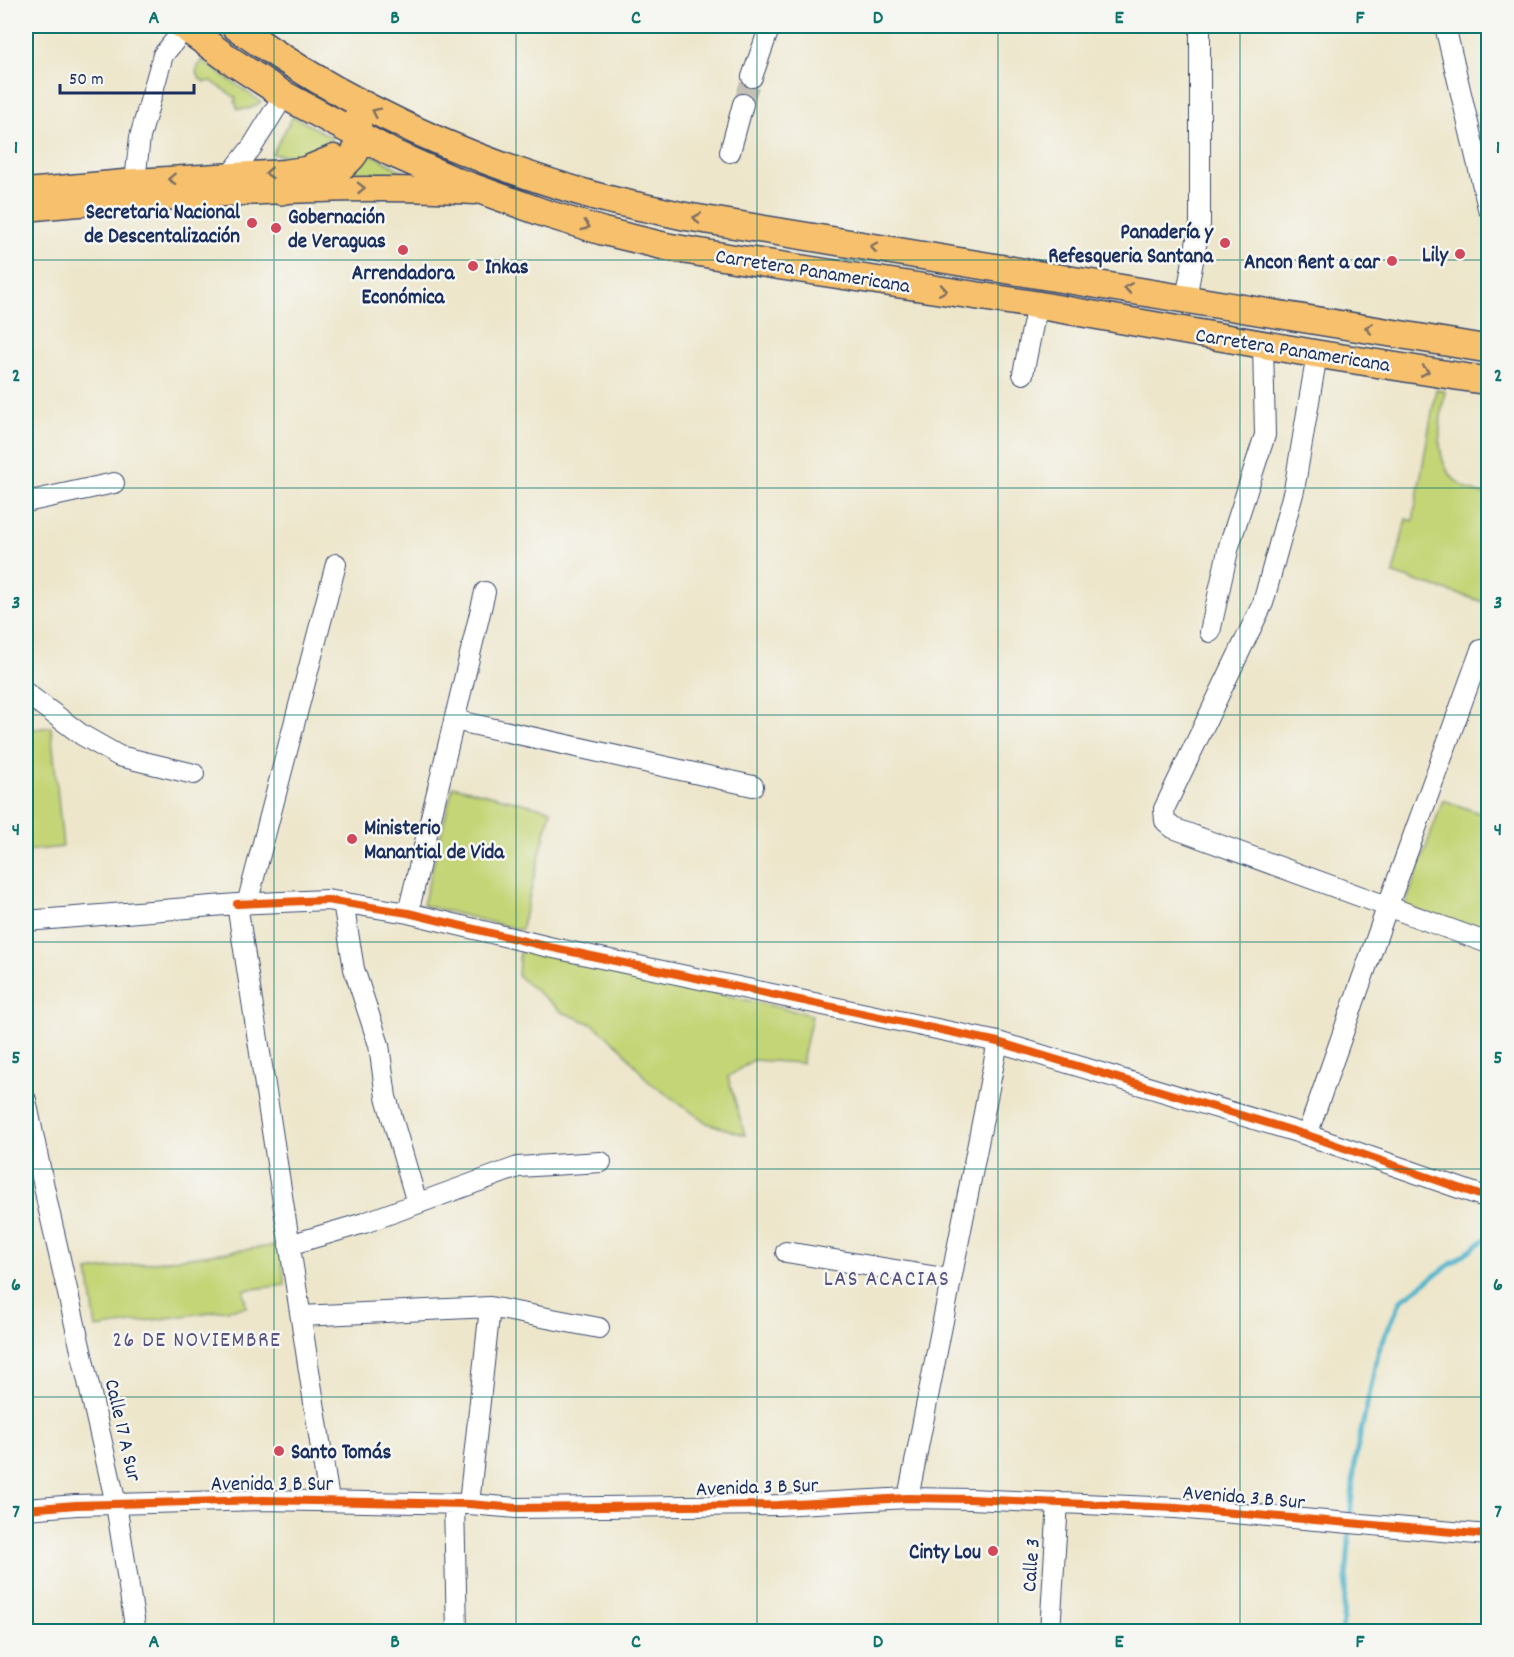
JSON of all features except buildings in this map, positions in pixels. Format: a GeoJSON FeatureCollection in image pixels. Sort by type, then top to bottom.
{"type":"FeatureCollection","features":[{"type":"Feature","properties":{"kind":"highway","name":"Carretera Panamericana"},"geometry":{"type":"LineString","coordinates":[[184,26],[230,60],[284,95],[359,137],[458,182],[602,231],[668,247],[736,259],[1037,305],[1488,381]]}},
{"type":"Feature","properties":{"kind":"highway","name":"Carretera Panamericana"},"geometry":{"type":"LineString","coordinates":[[237,26],[339,92],[394,120],[458,149],[594,196],[683,216],[1488,349]]}},
{"type":"Feature","properties":{"kind":"highway"},"geometry":{"type":"LineString","coordinates":[[281,191],[324,177],[339,169],[353,155],[359,137],[354,120],[309,84],[287,60]]}},
{"type":"Feature","properties":{"kind":"highway"},"geometry":{"type":"LineString","coordinates":[[359,137],[376,134],[391,135],[476,165],[519,171]]}},
{"type":"Feature","properties":{"kind":"highway"},"geometry":{"type":"LineString","coordinates":[[458,182],[497,186],[563,203],[580,203],[594,196],[605,211],[617,218],[736,259]]}},
{"type":"Feature","properties":{"kind":"highway"},"geometry":{"type":"LineString","coordinates":[[981,296],[1052,298],[1158,310],[1174,307],[1186,298],[1195,308],[1212,318],[1314,342],[1374,363]]}},
{"type":"Feature","properties":{"kind":"main road"},"geometry":{"type":"LineString","coordinates":[[26,190],[304,169],[330,160],[359,137]]}},
{"type":"Feature","properties":{"kind":"main road"},"geometry":{"type":"LineString","coordinates":[[26,209],[134,199],[281,191],[396,188],[491,193]]}},
{"type":"Feature","properties":{"kind":"street"},"geometry":{"type":"LineString","coordinates":[[135,181],[140,137],[163,55],[184,26]]}},
{"type":"Feature","properties":{"kind":"street"},"geometry":{"type":"LineString","coordinates":[[752,77],[770,26]]}},
{"type":"Feature","properties":{"kind":"street"},"geometry":{"type":"LineString","coordinates":[[1186,298],[1200,224],[1200,26]]}},
{"type":"Feature","properties":{"kind":"street"},"geometry":{"type":"LineString","coordinates":[[1446,26],[1488,208]]}},
{"type":"Feature","properties":{"kind":"street"},"geometry":{"type":"LineString","coordinates":[[230,176],[252,147],[284,95]]}},
{"type":"Feature","properties":{"kind":"street"},"geometry":{"type":"LineString","coordinates":[[730,152],[743,104]]}},
{"type":"Feature","properties":{"kind":"street"},"geometry":{"type":"LineString","coordinates":[[1023,374],[1037,305]]}},
{"type":"Feature","properties":{"kind":"street"},"geometry":{"type":"LineString","coordinates":[[1210,632],[1229,546],[1265,435],[1263,344]]}},
{"type":"Feature","properties":{"kind":"street"},"geometry":{"type":"LineString","coordinates":[[1317,354],[1294,490],[1263,603],[1164,809],[1166,821],[1173,828],[1488,943]]}},
{"type":"Feature","properties":{"kind":"street"},"geometry":{"type":"LineString","coordinates":[[26,502],[114,483]]}},
{"type":"Feature","properties":{"kind":"street"},"geometry":{"type":"LineString","coordinates":[[329,1500],[302,1316],[289,1245],[242,904],[336,564]]}},
{"type":"Feature","properties":{"kind":"street"},"geometry":{"type":"LineString","coordinates":[[408,914],[485,592]]}},
{"type":"Feature","properties":{"kind":"street"},"geometry":{"type":"LineString","coordinates":[[1307,1135],[1481,650]]}},
{"type":"Feature","properties":{"kind":"street"},"geometry":{"type":"LineString","coordinates":[[26,693],[82,735],[120,756],[194,774]]}},
{"type":"Feature","properties":{"kind":"street"},"geometry":{"type":"LineString","coordinates":[[454,720],[753,786]]}},
{"type":"Feature","properties":{"kind":"street"},"geometry":{"type":"LineString","coordinates":[[26,921],[242,904],[327,900],[408,914],[549,947],[998,1042],[1307,1135],[1488,1198]]}},
{"type":"Feature","properties":{"kind":"street"},"geometry":{"type":"LineString","coordinates":[[343,902],[354,969],[379,1045],[386,1097],[417,1203]]}},
{"type":"Feature","properties":{"kind":"street"},"geometry":{"type":"LineString","coordinates":[[908,1498],[998,1042]]}},
{"type":"Feature","properties":{"kind":"street","name":"Calle 17 A Sur"},"geometry":{"type":"LineString","coordinates":[[26,1100],[116,1504],[136,1632]]}},
{"type":"Feature","properties":{"kind":"street"},"geometry":{"type":"LineString","coordinates":[[289,1245],[364,1223],[518,1167],[601,1162]]}},
{"type":"Feature","properties":{"kind":"street"},"geometry":{"type":"LineString","coordinates":[[786,1252],[950,1279]]}},
{"type":"Feature","properties":{"kind":"street"},"geometry":{"type":"LineString","coordinates":[[302,1316],[490,1307],[599,1328]]}},
{"type":"Feature","properties":{"kind":"street"},"geometry":{"type":"LineString","coordinates":[[457,1632],[462,1504],[490,1307]]}},
{"type":"Feature","properties":{"kind":"street","name":"Avenida 3 B Sur"},"geometry":{"type":"LineString","coordinates":[[26,1509],[263,1500],[462,1504],[517,1508],[778,1505],[908,1498],[1176,1508],[1488,1535]]}},
{"type":"Feature","properties":{"kind":"street","name":"Calle 3"},"geometry":{"type":"LineString","coordinates":[[1050,1632],[1058,1502]]}},
{"type":"Feature","properties":{"kind":"green space"},"geometry":{"type":"Polygon","coordinates":[[[201,60],[261,102],[249,109],[238,109],[236,98],[211,81],[205,82],[200,79],[196,72],[201,60]]]}},
{"type":"Feature","properties":{"kind":"green space"},"geometry":{"type":"Polygon","coordinates":[[[293,116],[333,138],[318,149],[304,154],[290,156],[272,154],[293,116]]]}},
{"type":"Feature","properties":{"kind":"green space"},"geometry":{"type":"Polygon","coordinates":[[[370,153],[416,179],[346,178],[370,153]]]}},
{"type":"Feature","properties":{"kind":"green space"},"geometry":{"type":"Polygon","coordinates":[[[1436,389],[1445,391],[1440,441],[1447,470],[1456,481],[1469,490],[1488,495],[1488,580],[1484,602],[1393,574],[1406,519],[1413,521],[1436,389]]]}},
{"type":"Feature","properties":{"kind":"green space"},"geometry":{"type":"Polygon","coordinates":[[[51,727],[63,847],[26,851],[26,730],[51,727]]]}},
{"type":"Feature","properties":{"kind":"green space"},"geometry":{"type":"Polygon","coordinates":[[[453,786],[551,810],[521,930],[423,905],[453,786]]]}},
{"type":"Feature","properties":{"kind":"green space"},"geometry":{"type":"Polygon","coordinates":[[[1443,800],[1488,816],[1488,907],[1479,933],[1405,906],[1443,800]]]}},
{"type":"Feature","properties":{"kind":"green space"},"geometry":{"type":"Polygon","coordinates":[[[520,948],[812,1015],[802,1063],[753,1060],[728,1077],[745,1135],[707,1123],[648,1081],[622,1049],[594,1025],[562,1012],[518,976],[520,948]]]}},
{"type":"Feature","properties":{"kind":"green space"},"geometry":{"type":"Polygon","coordinates":[[[279,1245],[285,1285],[244,1290],[246,1307],[96,1328],[88,1271],[279,1245]]]}},
{"type":"Feature","properties":{"kind":"waterway"},"geometry":{"type":"LineString","coordinates":[[1350,1519],[1355,1459],[1379,1350],[1401,1300],[1488,1237]]}},
{"type":"Feature","properties":{"kind":"waterway"},"geometry":{"type":"LineString","coordinates":[[1342,1632],[1350,1528]]}},
{"type":"Feature","properties":{"kind":"tunnel"},"geometry":{"type":"LineString","coordinates":[[743,104],[752,77]]}},
{"type":"Feature","properties":{"kind":"cycle path"},"geometry":{"type":"LineString","coordinates":[[237,904],[327,900],[408,913],[549,947],[998,1042],[1307,1135],[1488,1198]]}},
{"type":"Feature","properties":{"kind":"cycle path"},"geometry":{"type":"LineString","coordinates":[[26,1509],[76,1505],[263,1500],[469,1504],[517,1508],[778,1505],[908,1498],[970,1499],[1176,1508],[1488,1535]]}},
{"type":"Feature","properties":{"kind":"place","name":"Secretaria Nacional de Descentalización"},"geometry":{"type":"Point","coordinates":[252,223]}},
{"type":"Feature","properties":{"kind":"place","name":"Gobernación de Veraguas"},"geometry":{"type":"Point","coordinates":[276,228]}},
{"type":"Feature","properties":{"kind":"place","name":"Panadería y Refesqueria Santana"},"geometry":{"type":"Point","coordinates":[1225,243]}},
{"type":"Feature","properties":{"kind":"place","name":"Arrendadora Económica"},"geometry":{"type":"Point","coordinates":[403,250]}},
{"type":"Feature","properties":{"kind":"place","name":"Lily"},"geometry":{"type":"Point","coordinates":[1460,254]}},
{"type":"Feature","properties":{"kind":"place","name":"Ancon Rent a car"},"geometry":{"type":"Point","coordinates":[1392,261]}},
{"type":"Feature","properties":{"kind":"place","name":"Inkas"},"geometry":{"type":"Point","coordinates":[473,266]}},
{"type":"Feature","properties":{"kind":"place","name":"Ministerio Manantial de Vida"},"geometry":{"type":"Point","coordinates":[352,839]}},
{"type":"Feature","properties":{"kind":"place","name":"Santo Tomás"},"geometry":{"type":"Point","coordinates":[279,1451]}},
{"type":"Feature","properties":{"kind":"place","name":"Cinty Lou"},"geometry":{"type":"Point","coordinates":[993,1551]}},
{"type":"Feature","properties":{"kind":"district","name":"LAS ACACIAS"},"geometry":{"type":"Point","coordinates":[887,1277]}},
{"type":"Feature","properties":{"kind":"district","name":"26 DE NOVIEMBRE"},"geometry":{"type":"Point","coordinates":[197,1338]}}]}
